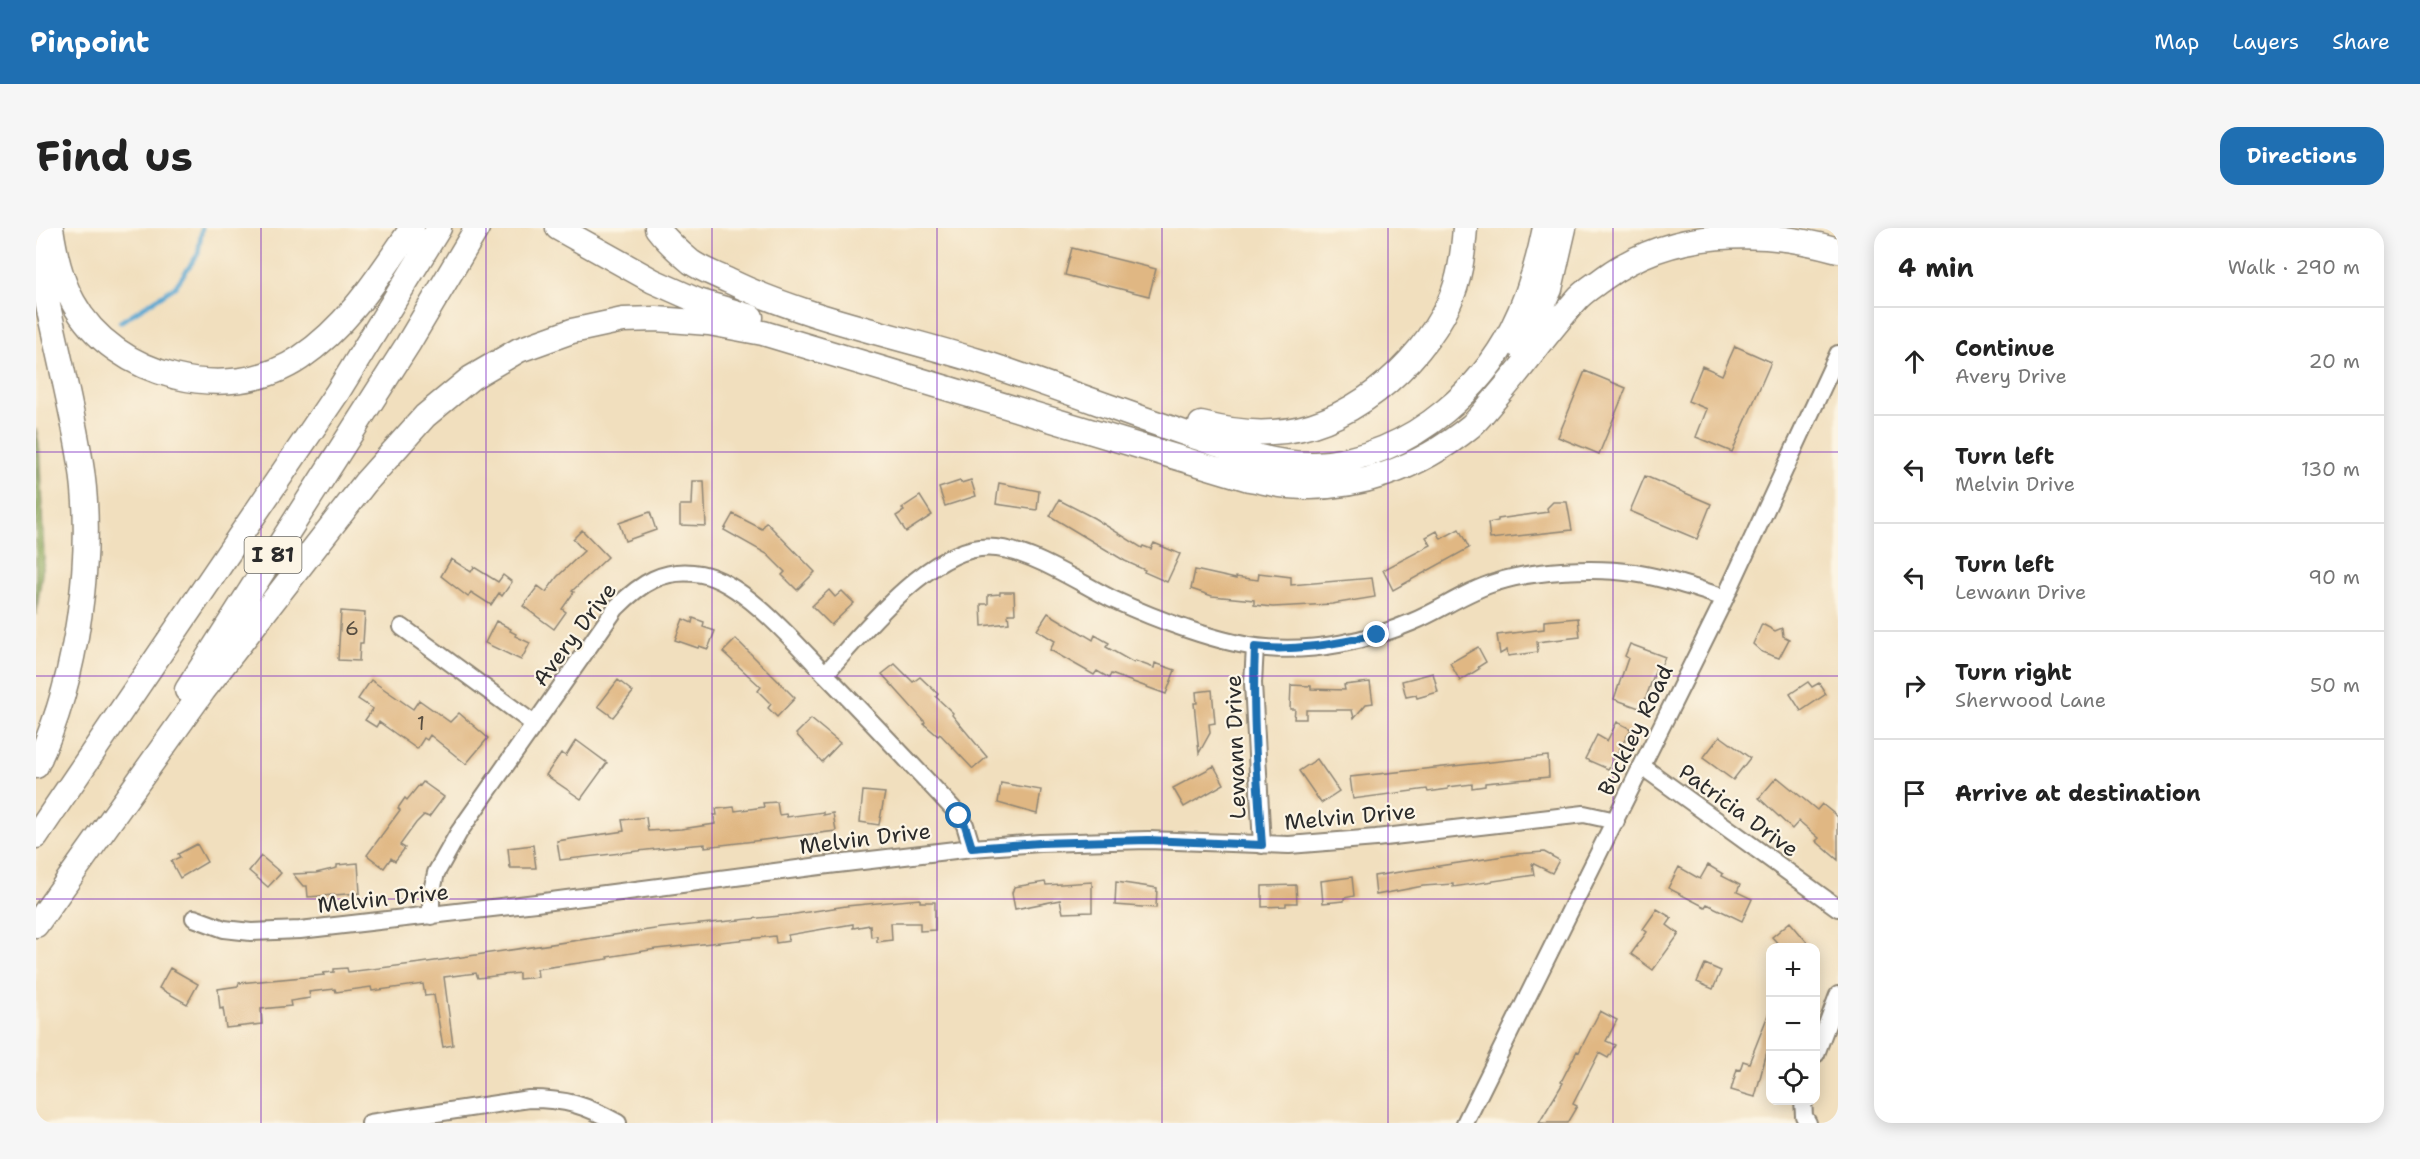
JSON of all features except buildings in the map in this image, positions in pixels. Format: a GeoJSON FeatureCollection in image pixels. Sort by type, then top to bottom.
{"type":"FeatureCollection","features":[{"type":"Feature","properties":{"kind":"highway"},"geometry":{"type":"LineString","coordinates":[[51,228],[56,262],[73,302],[88,323],[124,354],[163,374],[198,381],[227,381],[269,374],[299,359],[339,327],[363,298],[412,228]]}},
{"type":"Feature","properties":{"kind":"highway","name":"I 81"},"geometry":{"type":"LineString","coordinates":[[36,836],[344,384],[439,228]]}},
{"type":"Feature","properties":{"kind":"highway","name":"I 81"},"geometry":{"type":"LineString","coordinates":[[36,925],[67,880],[408,344],[477,228]]}},
{"type":"Feature","properties":{"kind":"highway"},"geometry":{"type":"LineString","coordinates":[[558,228],[652,281],[698,301],[782,326],[845,359]]}},
{"type":"Feature","properties":{"kind":"highway"},"geometry":{"type":"LineString","coordinates":[[590,228],[670,272],[796,313],[855,326]]}},
{"type":"Feature","properties":{"kind":"highway"},"geometry":{"type":"LineString","coordinates":[[657,228],[693,263],[760,296],[977,361],[1245,453],[1276,460],[1312,464],[1346,461],[1389,447],[1430,424],[1459,400],[1485,371],[1508,338],[1525,304],[1536,270],[1545,228]]}},
{"type":"Feature","properties":{"kind":"highway"},"geometry":{"type":"LineString","coordinates":[[1075,396],[1106,401],[1231,431],[1274,432],[1305,427],[1350,408],[1383,387],[1407,365],[1433,331],[1450,302],[1462,260],[1465,228]]}},
{"type":"Feature","properties":{"kind":"highway"},"geometry":{"type":"LineString","coordinates":[[1494,399],[1530,335],[1550,289],[1564,228]]}},
{"type":"Feature","properties":{"kind":"highway"},"geometry":{"type":"LineString","coordinates":[[1828,228],[1838,233]]}},
{"type":"Feature","properties":{"kind":"highway"},"geometry":{"type":"LineString","coordinates":[[67,880],[203,691],[365,483],[425,416],[471,378],[519,350],[572,332],[623,320],[656,319],[709,323],[763,333],[1249,479],[1290,486],[1329,486],[1371,479],[1404,468],[1441,448],[1472,425],[1517,375],[1540,342],[1581,295],[1619,267],[1659,247],[1701,235],[1760,232],[1820,243],[1838,250]]}},
{"type":"Feature","properties":{"kind":"highway"},"geometry":{"type":"LineString","coordinates":[[36,244],[81,461],[86,535],[81,605],[68,676],[45,747],[36,766]]}},
{"type":"Feature","properties":{"kind":"street","name":"Buckley Road"},"geometry":{"type":"LineString","coordinates":[[1465,1123],[1725,598],[1838,354]]}},
{"type":"Feature","properties":{"kind":"street"},"geometry":{"type":"LineString","coordinates":[[825,674],[912,584],[948,558],[965,550],[983,548],[1009,550],[1047,565],[1157,618],[1237,645],[1269,649],[1320,646],[1377,635],[1413,622],[1458,597],[1496,582],[1519,576],[1570,571],[1632,573],[1677,583],[1725,598]]}},
{"type":"Feature","properties":{"kind":"street","name":"Avery Drive"},"geometry":{"type":"LineString","coordinates":[[431,916],[431,895],[436,873],[459,832],[616,608],[638,587],[660,576],[682,573],[702,574],[729,586],[765,612],[959,816],[965,825],[972,848]]}},
{"type":"Feature","properties":{"kind":"street"},"geometry":{"type":"LineString","coordinates":[[402,627],[534,724]]}},
{"type":"Feature","properties":{"kind":"street","name":"Lewann Drive"},"geometry":{"type":"LineString","coordinates":[[1255,647],[1254,694],[1262,845]]}},
{"type":"Feature","properties":{"kind":"street","name":"Patricia Drive"},"geometry":{"type":"LineString","coordinates":[[1643,767],[1838,908]]}},
{"type":"Feature","properties":{"kind":"street","name":"Melvin Drive"},"geometry":{"type":"LineString","coordinates":[[194,918],[224,929],[251,932],[300,930],[431,916],[972,848],[1040,843],[1148,840],[1262,845],[1376,838],[1584,814],[1616,822]]}},
{"type":"Feature","properties":{"kind":"street"},"geometry":{"type":"LineString","coordinates":[[1816,1051],[1838,995]]}},
{"type":"Feature","properties":{"kind":"street"},"geometry":{"type":"LineString","coordinates":[[370,1123],[529,1099],[552,1099],[589,1107],[618,1123]]}},
{"type":"Feature","properties":{"kind":"street"},"geometry":{"type":"LineString","coordinates":[[1803,1105],[1804,1116],[1808,1123]]}},
{"type":"Feature","properties":{"kind":"green space"},"geometry":{"type":"Polygon","coordinates":[[[36,429],[39,443],[44,559],[36,615],[36,429]]]}},
{"type":"Feature","properties":{"kind":"waterway"},"geometry":{"type":"LineString","coordinates":[[120,322],[175,287],[198,254],[202,228]]}},
{"type":"Feature","properties":{"kind":"route"},"geometry":{"type":"LineString","coordinates":[[959,816],[965,825],[972,848],[1040,843],[1148,840],[1262,845],[1256,768],[1253,683],[1255,647],[1269,649],[1320,646],[1377,635]]}}]}
